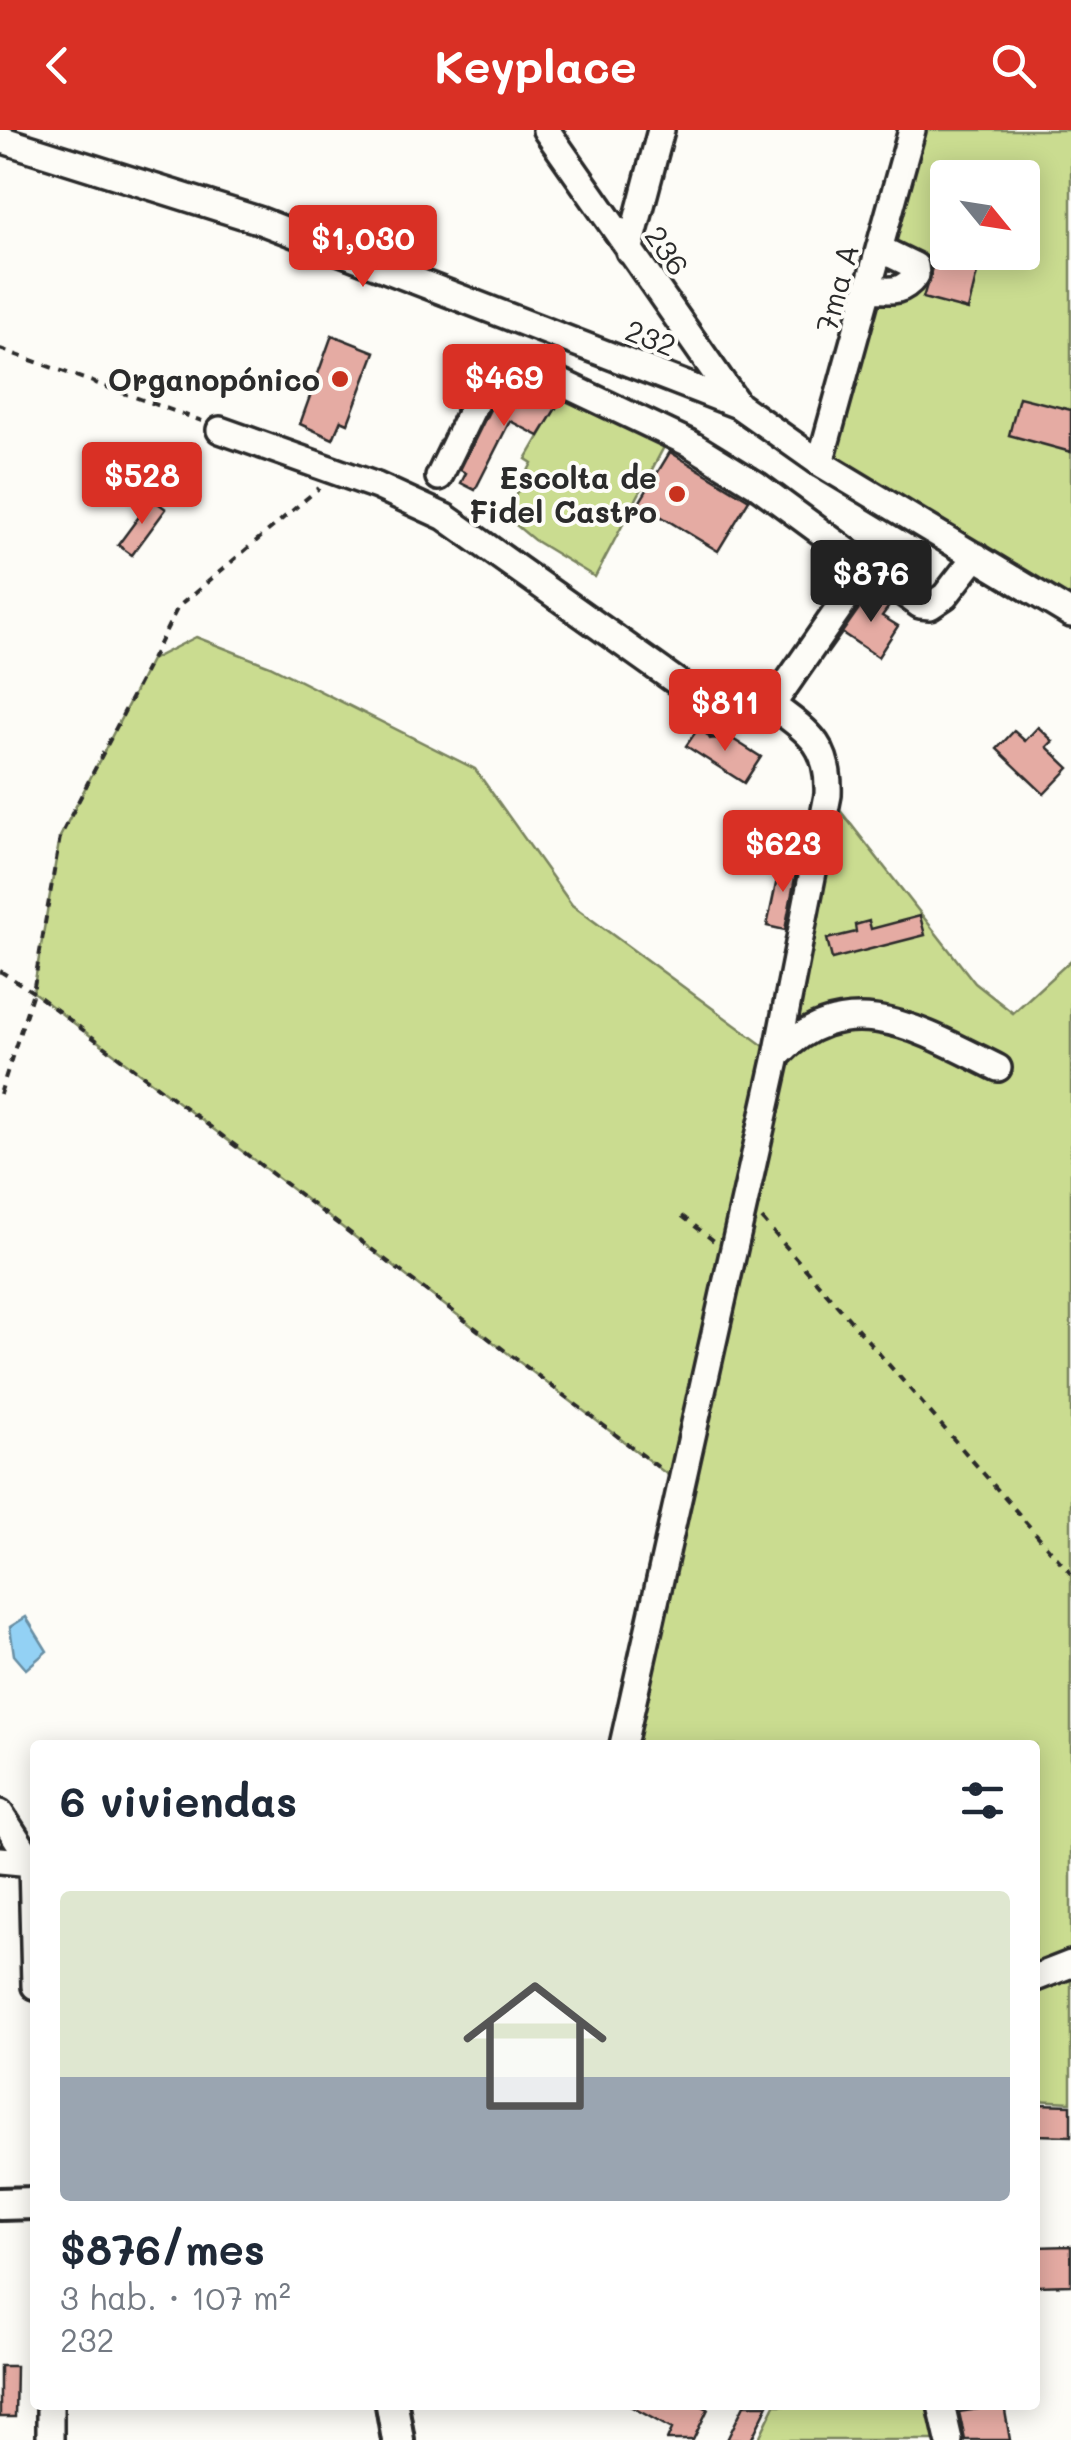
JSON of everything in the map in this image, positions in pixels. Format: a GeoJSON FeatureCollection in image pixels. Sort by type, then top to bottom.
{"type":"FeatureCollection","features":[{"type":"Feature","properties":{"kind":"main road"},"geometry":{"type":"LineString","coordinates":[[0,2204],[30,2202]]}},
{"type":"Feature","properties":{"kind":"main road"},"geometry":{"type":"LineString","coordinates":[[393,2410],[398,2440]]}},
{"type":"Feature","properties":{"kind":"street","name":"236"},"geometry":{"type":"LineString","coordinates":[[546,130],[738,406]]}},
{"type":"Feature","properties":{"kind":"street"},"geometry":{"type":"LineString","coordinates":[[629,251],[661,130]]}},
{"type":"Feature","properties":{"kind":"street","name":"7ma A"},"geometry":{"type":"LineString","coordinates":[[820,463],[912,130]]}},
{"type":"Feature","properties":{"kind":"street","name":"232"},"geometry":{"type":"LineString","coordinates":[[0,139],[258,220],[738,406],[820,463],[1071,614]]}},
{"type":"Feature","properties":{"kind":"street"},"geometry":{"type":"LineString","coordinates":[[871,289],[897,291],[906,288],[916,275],[915,266],[880,250]]}},
{"type":"Feature","properties":{"kind":"street"},"geometry":{"type":"LineString","coordinates":[[439,477],[490,372],[500,368],[521,379],[558,381],[689,443],[757,485],[920,605],[930,606],[946,596],[976,556]]}},
{"type":"Feature","properties":{"kind":"street"},"geometry":{"type":"LineString","coordinates":[[220,430],[338,472],[445,517],[715,710],[717,724]]}},
{"type":"Feature","properties":{"kind":"street"},"geometry":{"type":"LineString","coordinates":[[623,1740],[734,1256],[828,796],[829,771],[824,754],[806,729],[772,706],[866,568]]}},
{"type":"Feature","properties":{"kind":"street"},"geometry":{"type":"LineString","coordinates":[[777,1056],[814,1025],[854,1017],[883,1018],[998,1068]]}},
{"type":"Feature","properties":{"kind":"street"},"geometry":{"type":"LineString","coordinates":[[0,1813],[30,1859]]}},
{"type":"Feature","properties":{"kind":"street"},"geometry":{"type":"LineString","coordinates":[[0,1860],[30,1864]]}},
{"type":"Feature","properties":{"kind":"street"},"geometry":{"type":"LineString","coordinates":[[1040,1976],[1071,1964]]}},
{"type":"Feature","properties":{"kind":"street"},"geometry":{"type":"LineString","coordinates":[[50,2410],[50,2440]]}},
{"type":"Feature","properties":{"kind":"street"},"geometry":{"type":"LineString","coordinates":[[942,2410],[949,2440]]}},
{"type":"Feature","properties":{"kind":"path"},"geometry":{"type":"LineString","coordinates":[[0,349],[158,408],[190,415],[220,430]]}},
{"type":"Feature","properties":{"kind":"path"},"geometry":{"type":"LineString","coordinates":[[0,1094],[33,992],[60,837],[178,608],[338,472]]}},
{"type":"Feature","properties":{"kind":"path"},"geometry":{"type":"LineString","coordinates":[[0,971],[33,992],[682,1485]]}},
{"type":"Feature","properties":{"kind":"path"},"geometry":{"type":"LineString","coordinates":[[746,1200],[795,1262],[1071,1574]]}},
{"type":"Feature","properties":{"kind":"path"},"geometry":{"type":"LineString","coordinates":[[682,1216],[734,1256]]}},
{"type":"Feature","properties":{"kind":"green space"},"geometry":{"type":"Polygon","coordinates":[[[912,130],[1071,130],[1071,614],[820,463],[871,289],[916,275],[880,249],[912,130]]]}},
{"type":"Feature","properties":{"kind":"green space"},"geometry":{"type":"Polygon","coordinates":[[[562,397],[667,441],[595,577],[534,540],[505,516],[532,463],[526,459],[562,397]]]}},
{"type":"Feature","properties":{"kind":"green space"},"geometry":{"type":"Polygon","coordinates":[[[196,637],[270,666],[475,769],[572,905],[776,1055],[828,795],[975,983],[1013,1013],[1071,960],[1071,2102],[1040,2100],[1040,1740],[624,1740],[681,1485],[33,992],[60,837],[151,660],[196,637]]]}},
{"type":"Feature","properties":{"kind":"green space"},"geometry":{"type":"Polygon","coordinates":[[[773,2410],[942,2410],[949,2440],[758,2440],[773,2410]]]}},
{"type":"Feature","properties":{"kind":"water"},"geometry":{"type":"Polygon","coordinates":[[[26,1617],[47,1651],[26,1669],[14,1655],[10,1627],[26,1617]]]}},
{"type":"Feature","properties":{"kind":"building"},"geometry":{"type":"Polygon","coordinates":[[[931,270],[978,270],[968,310],[923,298],[931,270]]]}},
{"type":"Feature","properties":{"kind":"building","name":"Organopónico"},"geometry":{"type":"Polygon","coordinates":[[[332,335],[375,352],[348,423],[341,420],[333,439],[300,424],[332,335]]]}},
{"type":"Feature","properties":{"kind":"building"},"geometry":{"type":"Polygon","coordinates":[[[501,387],[527,398],[561,400],[539,436],[510,421],[475,490],[461,483],[466,473],[460,470],[501,387]]]}},
{"type":"Feature","properties":{"kind":"building"},"geometry":{"type":"Polygon","coordinates":[[[1019,397],[1071,410],[1071,452],[1009,435],[1019,397]]]}},
{"type":"Feature","properties":{"kind":"building","name":"Escolta de Fidel Castro"},"geometry":{"type":"Polygon","coordinates":[[[670,452],[749,500],[718,551],[639,503],[670,452]]]}},
{"type":"Feature","properties":{"kind":"building"},"geometry":{"type":"Polygon","coordinates":[[[152,499],[166,509],[132,555],[118,545],[152,499]]]}},
{"type":"Feature","properties":{"kind":"building"},"geometry":{"type":"Polygon","coordinates":[[[872,590],[890,605],[882,616],[898,626],[878,657],[842,633],[827,654],[872,590]]]}},
{"type":"Feature","properties":{"kind":"building"},"geometry":{"type":"Polygon","coordinates":[[[701,724],[710,739],[728,736],[761,757],[744,783],[686,746],[701,724]]]}},
{"type":"Feature","properties":{"kind":"building"},"geometry":{"type":"Polygon","coordinates":[[[1038,727],[1053,741],[1047,747],[1069,768],[1044,794],[997,749],[1014,731],[1025,741],[1038,727]]]}},
{"type":"Feature","properties":{"kind":"building"},"geometry":{"type":"Polygon","coordinates":[[[781,860],[798,862],[785,930],[767,926],[781,860]]]}},
{"type":"Feature","properties":{"kind":"building"},"geometry":{"type":"Polygon","coordinates":[[[920,916],[925,935],[832,959],[827,939],[856,932],[855,925],[869,921],[871,929],[920,916]]]}},
{"type":"Feature","properties":{"kind":"building"},"geometry":{"type":"Polygon","coordinates":[[[1040,2104],[1071,2105],[1071,2136],[1040,2135],[1040,2104]]]}},
{"type":"Feature","properties":{"kind":"building"},"geometry":{"type":"Polygon","coordinates":[[[1071,2246],[1071,2285],[1040,2286],[1040,2247],[1071,2246]]]}},
{"type":"Feature","properties":{"kind":"building"},"geometry":{"type":"Polygon","coordinates":[[[0,2366],[16,2366],[15,2417],[0,2417],[0,2366]]]}},
{"type":"Feature","properties":{"kind":"building"},"geometry":{"type":"Polygon","coordinates":[[[637,2410],[708,2410],[693,2440],[667,2440],[672,2429],[637,2410]]]}},
{"type":"Feature","properties":{"kind":"building"},"geometry":{"type":"Polygon","coordinates":[[[742,2410],[766,2410],[751,2440],[727,2440],[742,2410]]]}},
{"type":"Feature","properties":{"kind":"building"},"geometry":{"type":"Polygon","coordinates":[[[1005,2410],[1010,2440],[965,2440],[959,2412],[1005,2410]]]}},
{"type":"Feature","properties":{"kind":"place","name":"Organopónico"},"geometry":{"type":"Point","coordinates":[340,379]}},
{"type":"Feature","properties":{"kind":"place","name":"Escolta de Fidel Castro"},"geometry":{"type":"Point","coordinates":[677,494]}}]}
